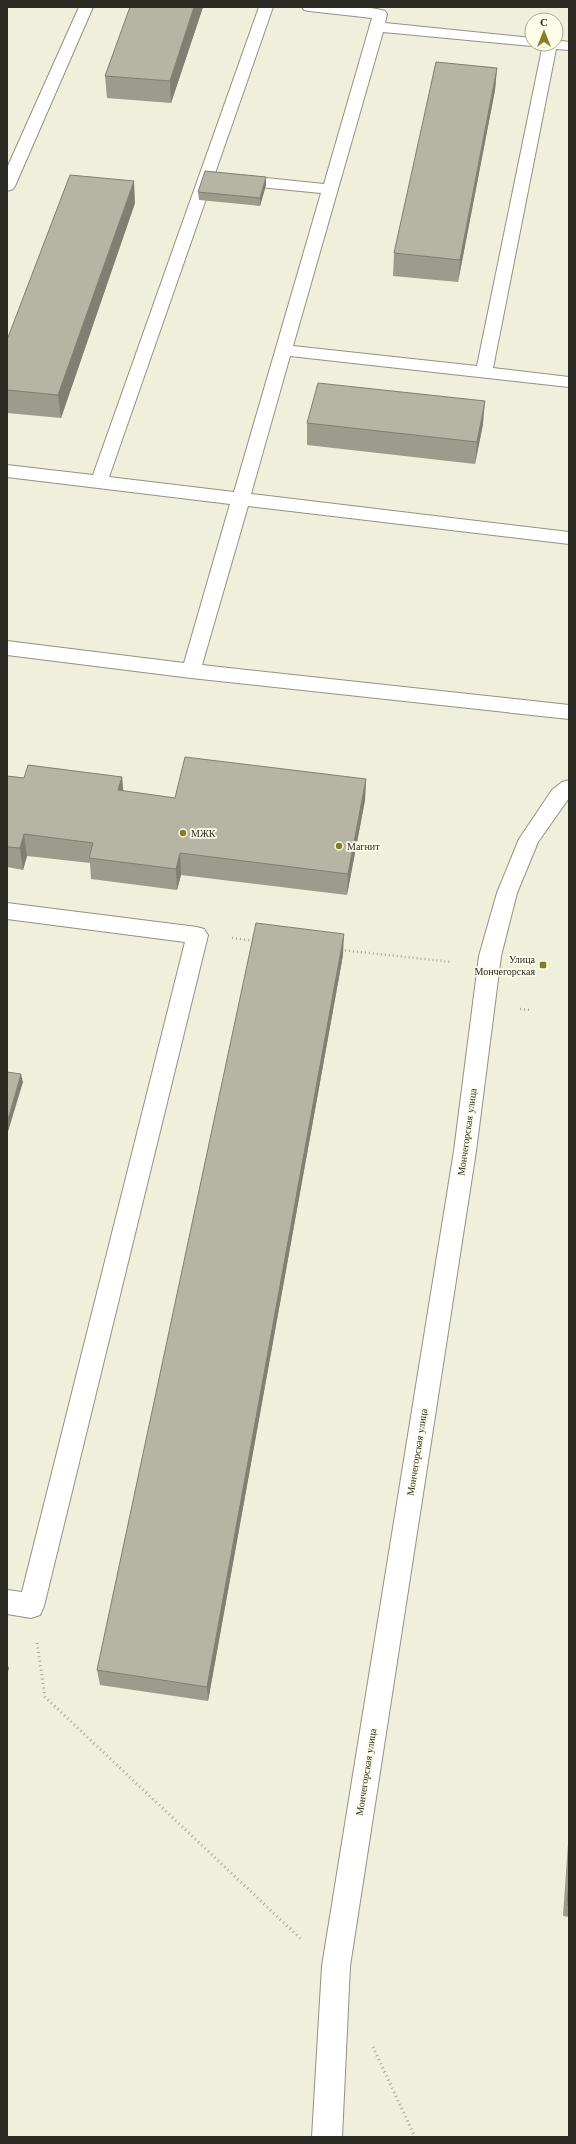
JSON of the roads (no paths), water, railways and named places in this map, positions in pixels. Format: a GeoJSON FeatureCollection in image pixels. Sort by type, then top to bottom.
{"type":"FeatureCollection","features":[{"type":"Feature","properties":{"kind":"street"},"geometry":{"type":"LineString","coordinates":[[7,186],[86,7]]}},
{"type":"Feature","properties":{"kind":"street"},"geometry":{"type":"LineString","coordinates":[[99,482],[266,7]]}},
{"type":"Feature","properties":{"kind":"street"},"geometry":{"type":"LineString","coordinates":[[191,671],[380,14],[309,7]]}},
{"type":"Feature","properties":{"kind":"street"},"geometry":{"type":"LineString","coordinates":[[377,27],[524,41]]}},
{"type":"Feature","properties":{"kind":"street"},"geometry":{"type":"LineString","coordinates":[[484,372],[548,52]]}},
{"type":"Feature","properties":{"kind":"street"},"geometry":{"type":"LineString","coordinates":[[206,176],[330,189]]}},
{"type":"Feature","properties":{"kind":"street"},"geometry":{"type":"LineString","coordinates":[[284,350],[569,382]]}},
{"type":"Feature","properties":{"kind":"street"},"geometry":{"type":"LineString","coordinates":[[7,471],[569,538]]}},
{"type":"Feature","properties":{"kind":"street"},"geometry":{"type":"LineString","coordinates":[[7,648],[191,671],[569,712]]}},
{"type":"Feature","properties":{"kind":"street","name":"Мончегорская улица"},"geometry":{"type":"LineString","coordinates":[[327,2137],[336,1966],[463,1159],[490,956],[507,893],[529,838],[559,796],[569,787]]}},
{"type":"Feature","properties":{"kind":"street"},"geometry":{"type":"LineString","coordinates":[[7,911],[197,935],[31,1606],[7,1602]]}},
{"type":"Feature","properties":{"kind":"place","name":"МЖК"},"geometry":{"type":"Point","coordinates":[183,833]}},
{"type":"Feature","properties":{"kind":"place","name":"Магнит"},"geometry":{"type":"Point","coordinates":[339,846]}},
{"type":"Feature","properties":{"kind":"place","name":"Улица Мончегорская"},"geometry":{"type":"Point","coordinates":[543,965]}}]}
